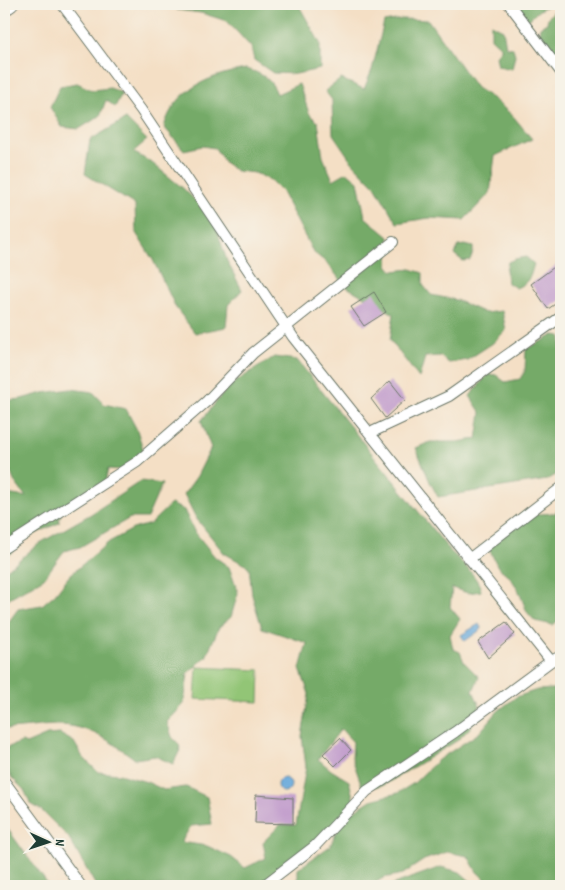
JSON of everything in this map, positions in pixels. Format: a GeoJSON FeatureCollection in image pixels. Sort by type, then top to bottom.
{"type":"FeatureCollection","features":[{"type":"Feature","properties":{"kind":"street"},"geometry":{"type":"LineString","coordinates":[[4,9],[11,4]]}},
{"type":"Feature","properties":{"kind":"street"},"geometry":{"type":"LineString","coordinates":[[62,4],[140,110],[286,327],[469,559],[556,658],[455,732],[367,791],[314,846],[263,886]]}},
{"type":"Feature","properties":{"kind":"street"},"geometry":{"type":"LineString","coordinates":[[509,4],[561,72]]}},
{"type":"Feature","properties":{"kind":"street"},"geometry":{"type":"LineString","coordinates":[[4,548],[137,462],[207,402],[253,353],[393,242]]}},
{"type":"Feature","properties":{"kind":"street"},"geometry":{"type":"LineString","coordinates":[[370,434],[448,396],[561,317]]}},
{"type":"Feature","properties":{"kind":"street"},"geometry":{"type":"LineString","coordinates":[[469,559],[561,488]]}},
{"type":"Feature","properties":{"kind":"street"},"geometry":{"type":"LineString","coordinates":[[4,781],[81,886]]}},
{"type":"Feature","properties":{"kind":"green space"},"geometry":{"type":"Polygon","coordinates":[[[174,4],[298,4],[320,43],[320,69],[296,74],[273,73],[254,60],[251,47],[227,21],[201,13],[177,10],[174,4]]]}},
{"type":"Feature","properties":{"kind":"green space"},"geometry":{"type":"Polygon","coordinates":[[[513,4],[550,4],[538,11],[529,20],[513,4]]]}},
{"type":"Feature","properties":{"kind":"green space"},"geometry":{"type":"Polygon","coordinates":[[[553,12],[561,13],[561,67],[538,42],[540,27],[547,23],[548,17],[553,12]]]}},
{"type":"Feature","properties":{"kind":"green space"},"geometry":{"type":"Polygon","coordinates":[[[402,19],[428,20],[476,88],[492,98],[513,116],[532,139],[495,156],[490,193],[464,220],[429,218],[397,223],[375,186],[352,162],[333,134],[332,100],[325,91],[341,79],[364,89],[372,70],[384,22],[402,19]]]}},
{"type":"Feature","properties":{"kind":"green space"},"geometry":{"type":"Polygon","coordinates":[[[491,24],[503,30],[506,47],[513,48],[515,55],[512,69],[498,66],[496,56],[502,48],[491,38],[491,24]]]}},
{"type":"Feature","properties":{"kind":"green space"},"geometry":{"type":"Polygon","coordinates":[[[246,69],[256,72],[269,80],[277,94],[299,84],[309,113],[318,122],[323,157],[333,180],[347,172],[358,181],[365,217],[389,237],[388,265],[393,271],[411,269],[423,273],[423,285],[431,295],[456,300],[485,313],[502,311],[506,330],[493,343],[467,360],[449,363],[440,356],[425,357],[419,378],[390,340],[394,314],[345,286],[327,263],[313,252],[282,192],[270,180],[255,173],[236,171],[225,163],[215,148],[202,146],[184,150],[164,127],[176,103],[196,86],[220,75],[246,69]]]}},
{"type":"Feature","properties":{"kind":"green space"},"geometry":{"type":"Polygon","coordinates":[[[77,83],[92,90],[110,88],[122,93],[115,107],[106,100],[100,116],[79,129],[62,127],[50,107],[60,86],[77,83]]]}},
{"type":"Feature","properties":{"kind":"green space"},"geometry":{"type":"Polygon","coordinates":[[[126,119],[147,140],[133,152],[152,163],[184,189],[213,218],[227,261],[242,290],[228,305],[226,327],[195,333],[176,308],[153,260],[136,233],[135,205],[85,174],[90,140],[126,119]]]}},
{"type":"Feature","properties":{"kind":"green space"},"geometry":{"type":"Polygon","coordinates":[[[458,246],[473,247],[473,252],[470,260],[463,261],[455,255],[458,246]]]}},
{"type":"Feature","properties":{"kind":"green space"},"geometry":{"type":"Polygon","coordinates":[[[526,257],[534,264],[529,279],[516,288],[508,283],[506,270],[508,262],[526,257]]]}},
{"type":"Feature","properties":{"kind":"green space"},"geometry":{"type":"Polygon","coordinates":[[[554,335],[561,336],[561,472],[547,480],[438,497],[416,448],[430,442],[457,442],[477,439],[481,413],[470,396],[488,374],[496,375],[505,382],[520,379],[525,371],[526,349],[554,335]]]}},
{"type":"Feature","properties":{"kind":"green space"},"geometry":{"type":"Polygon","coordinates":[[[274,357],[297,360],[480,586],[481,591],[468,593],[452,588],[450,607],[460,619],[450,635],[453,649],[460,652],[464,662],[479,677],[473,691],[480,706],[470,728],[458,740],[384,785],[363,789],[352,758],[353,742],[341,729],[318,759],[349,781],[354,801],[327,833],[260,886],[96,886],[69,838],[41,810],[31,804],[24,790],[12,778],[4,765],[6,748],[22,742],[26,744],[47,735],[60,734],[74,742],[82,756],[98,772],[119,774],[147,782],[164,790],[186,787],[207,797],[212,824],[191,826],[181,842],[207,846],[231,857],[245,868],[266,858],[263,842],[280,825],[296,825],[306,767],[302,736],[309,694],[300,669],[307,643],[262,628],[252,595],[249,567],[224,553],[196,518],[184,494],[197,476],[211,448],[201,421],[229,386],[274,357]]]}},
{"type":"Feature","properties":{"kind":"green space"},"geometry":{"type":"Polygon","coordinates":[[[71,389],[93,392],[104,404],[126,409],[137,430],[144,452],[122,470],[108,469],[104,488],[62,505],[59,523],[28,537],[4,558],[4,490],[6,494],[26,497],[14,481],[4,459],[4,401],[71,389]]]}},
{"type":"Feature","properties":{"kind":"green space"},"geometry":{"type":"Polygon","coordinates":[[[141,481],[162,484],[147,518],[130,518],[80,547],[64,551],[44,578],[4,601],[4,572],[40,543],[91,514],[141,481]]]}},
{"type":"Feature","properties":{"kind":"green space"},"geometry":{"type":"Polygon","coordinates":[[[171,504],[184,510],[194,531],[215,557],[229,567],[238,593],[231,617],[219,627],[206,657],[188,673],[184,704],[167,722],[172,737],[179,744],[180,750],[173,764],[155,756],[135,759],[99,736],[79,728],[58,725],[4,729],[4,624],[7,624],[18,609],[42,605],[55,594],[70,575],[109,542],[133,529],[150,524],[171,504]]]}},
{"type":"Feature","properties":{"kind":"green space"},"geometry":{"type":"Polygon","coordinates":[[[561,505],[561,618],[553,625],[535,621],[527,612],[518,589],[510,577],[498,567],[488,547],[525,515],[555,513],[561,505]]]}},
{"type":"Feature","properties":{"kind":"green space"},"geometry":{"type":"Polygon","coordinates":[[[197,667],[260,670],[259,702],[195,699],[197,667]]]}},
{"type":"Feature","properties":{"kind":"green space"},"geometry":{"type":"Polygon","coordinates":[[[561,685],[561,886],[493,886],[477,872],[468,856],[447,852],[424,860],[403,874],[383,878],[370,886],[298,886],[298,869],[330,846],[338,829],[349,814],[371,800],[398,793],[414,783],[438,760],[479,733],[498,711],[516,697],[537,690],[553,689],[561,685]]]}},
{"type":"Feature","properties":{"kind":"green space"},"geometry":{"type":"Polygon","coordinates":[[[4,824],[49,886],[4,886],[4,824]]]}},
{"type":"Feature","properties":{"kind":"green space"},"geometry":{"type":"Polygon","coordinates":[[[441,867],[460,872],[476,886],[389,886],[441,867]]]}},
{"type":"Feature","properties":{"kind":"water"},"geometry":{"type":"Polygon","coordinates":[[[479,624],[482,629],[465,641],[461,635],[479,624]]]}},
{"type":"Feature","properties":{"kind":"water"},"geometry":{"type":"Polygon","coordinates":[[[284,778],[289,780],[291,785],[289,790],[284,792],[279,790],[277,785],[279,780],[284,778]]]}},
{"type":"Feature","properties":{"kind":"building"},"geometry":{"type":"Polygon","coordinates":[[[561,262],[561,300],[548,309],[531,284],[561,262]]]}},
{"type":"Feature","properties":{"kind":"building"},"geometry":{"type":"Polygon","coordinates":[[[374,292],[386,312],[364,326],[351,307],[374,292]]]}},
{"type":"Feature","properties":{"kind":"building"},"geometry":{"type":"Polygon","coordinates":[[[390,381],[405,400],[385,418],[371,399],[390,381]]]}},
{"type":"Feature","properties":{"kind":"building"},"geometry":{"type":"Polygon","coordinates":[[[506,622],[515,634],[488,658],[478,642],[506,622]]]}},
{"type":"Feature","properties":{"kind":"building"},"geometry":{"type":"Polygon","coordinates":[[[340,738],[351,750],[335,766],[323,754],[340,738]]]}},
{"type":"Feature","properties":{"kind":"building"},"geometry":{"type":"Polygon","coordinates":[[[256,795],[293,798],[293,824],[255,823],[256,795]]]}}]}
